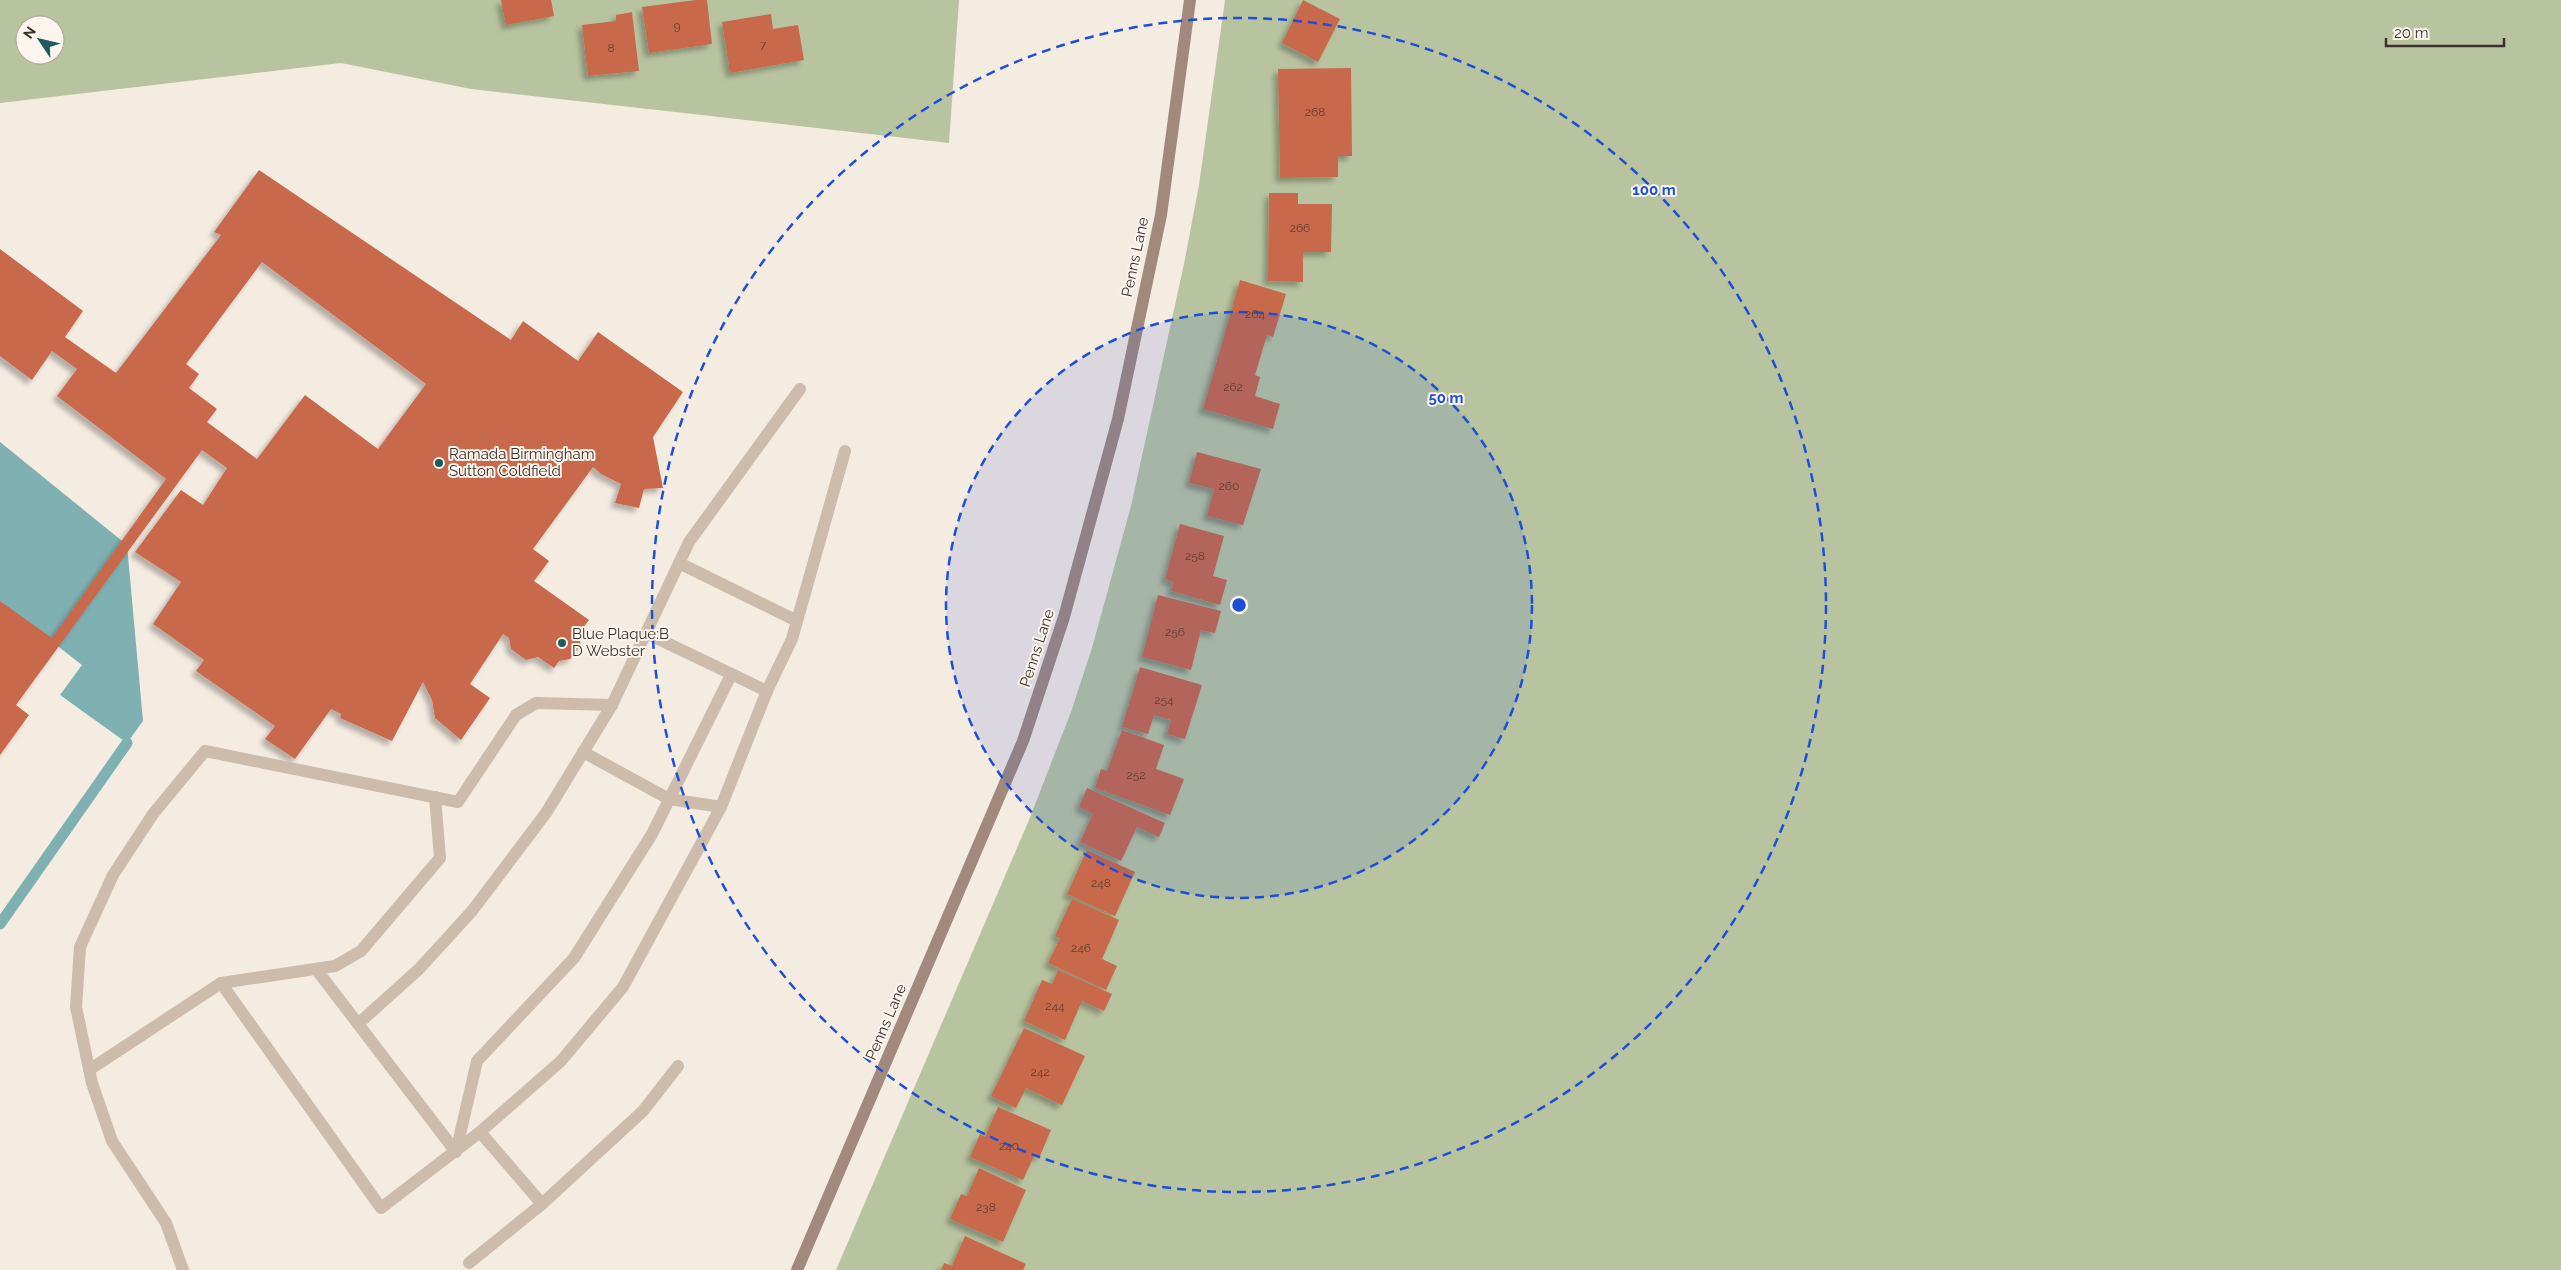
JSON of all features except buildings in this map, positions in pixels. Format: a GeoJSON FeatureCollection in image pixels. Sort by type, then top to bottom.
{"type":"FeatureCollection","features":[{"type":"Feature","properties":{"kind":"main road","name":"Penns Lane"},"geometry":{"type":"LineString","coordinates":[[797,1270],[1023,742],[1064,617],[1118,419],[1161,215],[1190,0]]}},
{"type":"Feature","properties":{"kind":"lane"},"geometry":{"type":"LineString","coordinates":[[358,1024],[419,969],[472,911],[546,813],[612,705],[689,542],[800,389]]}},
{"type":"Feature","properties":{"kind":"lane"},"geometry":{"type":"LineString","coordinates":[[221,983],[381,1208],[480,1132],[561,1061],[622,987],[722,807],[767,692],[792,639],[845,451]]}},
{"type":"Feature","properties":{"kind":"lane"},"geometry":{"type":"LineString","coordinates":[[679,563],[797,620]]}},
{"type":"Feature","properties":{"kind":"lane"},"geometry":{"type":"LineString","coordinates":[[646,633],[767,692]]}},
{"type":"Feature","properties":{"kind":"lane"},"geometry":{"type":"LineString","coordinates":[[456,1152],[477,1061],[574,958],[652,834],[731,675]]}},
{"type":"Feature","properties":{"kind":"lane"},"geometry":{"type":"LineString","coordinates":[[183,1270],[166,1223],[112,1141],[89,1070],[76,1007],[80,947],[113,875],[153,814],[205,751],[458,802],[516,715],[536,703],[612,705]]}},
{"type":"Feature","properties":{"kind":"lane"},"geometry":{"type":"LineString","coordinates":[[583,752],[669,799],[722,807]]}},
{"type":"Feature","properties":{"kind":"lane"},"geometry":{"type":"LineString","coordinates":[[89,1070],[221,983],[334,966],[361,951],[440,858],[435,797]]}},
{"type":"Feature","properties":{"kind":"lane"},"geometry":{"type":"LineString","coordinates":[[316,969],[456,1152]]}},
{"type":"Feature","properties":{"kind":"lane"},"geometry":{"type":"LineString","coordinates":[[469,1262],[542,1204],[643,1111],[678,1066]]}},
{"type":"Feature","properties":{"kind":"lane"},"geometry":{"type":"LineString","coordinates":[[480,1132],[542,1204]]}},
{"type":"Feature","properties":{"kind":"green space"},"geometry":{"type":"Polygon","coordinates":[[[0,0],[959,0],[949,143],[471,89],[341,63],[0,103],[0,0]]]}},
{"type":"Feature","properties":{"kind":"green space"},"geometry":{"type":"Polygon","coordinates":[[[1225,0],[2561,0],[2561,1270],[836,1270],[1029,820],[1071,712],[1092,648],[1131,506],[1184,264],[1199,185],[1225,0]]]}},
{"type":"Feature","properties":{"kind":"water"},"geometry":{"type":"Polygon","coordinates":[[[0,442],[127,545],[143,721],[127,743],[60,695],[82,665],[0,601],[0,442]]]}},
{"type":"Feature","properties":{"kind":"waterway"},"geometry":{"type":"LineString","coordinates":[[0,924],[127,743]]}},
{"type":"Feature","properties":{"kind":"place","name":"Ramada Birmingham Sutton Coldfield"},"geometry":{"type":"Point","coordinates":[439,463]}},
{"type":"Feature","properties":{"kind":"place","name":"Blue Plaque:B D Webster"},"geometry":{"type":"Point","coordinates":[562,643]}}]}
